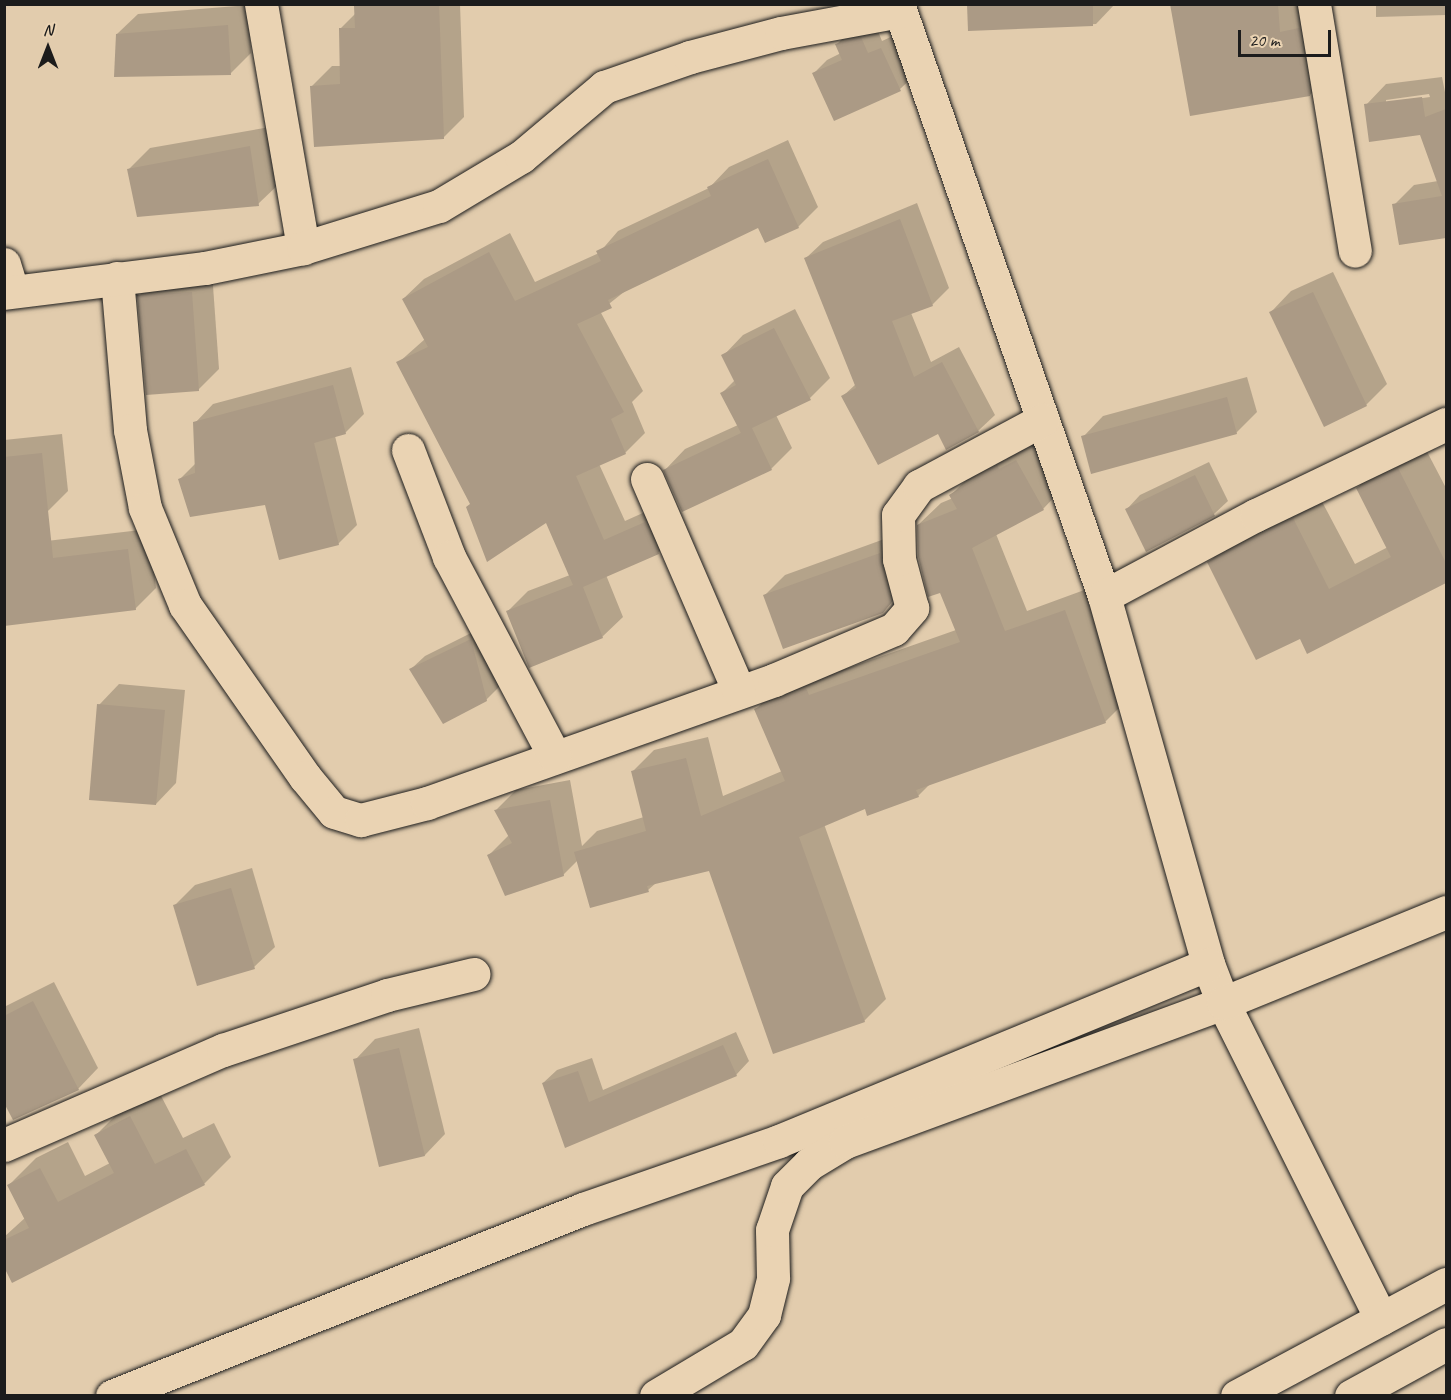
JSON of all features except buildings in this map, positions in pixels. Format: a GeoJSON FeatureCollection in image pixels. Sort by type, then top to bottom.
{"type":"FeatureCollection","features":[{"type":"Feature","properties":{"kind":"street"},"geometry":{"type":"LineString","coordinates":[[261,4],[303,248]]}},
{"type":"Feature","properties":{"kind":"street"},"geometry":{"type":"LineString","coordinates":[[1314,4],[1355,251]]}},
{"type":"Feature","properties":{"kind":"street"},"geometry":{"type":"LineString","coordinates":[[7,282],[117,278],[205,268],[303,248],[440,206],[521,157],[604,87],[690,57],[781,33],[899,8],[1104,596],[1208,964],[1223,1003],[1381,1319]]}},
{"type":"Feature","properties":{"kind":"street"},"geometry":{"type":"LineString","coordinates":[[117,278],[130,430],[145,508],[185,605],[305,777],[334,812],[361,820],[427,803],[739,692],[894,629],[912,609],[899,559],[898,515],[919,486],[1042,420]]}},
{"type":"Feature","properties":{"kind":"street"},"geometry":{"type":"LineString","coordinates":[[1104,596],[1256,515],[1446,424]]}},
{"type":"Feature","properties":{"kind":"street"},"geometry":{"type":"LineString","coordinates":[[408,450],[449,557],[555,757]]}},
{"type":"Feature","properties":{"kind":"street"},"geometry":{"type":"LineString","coordinates":[[647,479],[739,692]]}},
{"type":"Feature","properties":{"kind":"street"},"geometry":{"type":"LineString","coordinates":[[656,1395],[743,1344],[764,1315],[773,1278],[772,1230],[787,1186],[809,1164],[845,1142],[1223,1003],[1446,912]]}},
{"type":"Feature","properties":{"kind":"street"},"geometry":{"type":"LineString","coordinates":[[111,1395],[583,1209],[778,1141],[1208,964]]}},
{"type":"Feature","properties":{"kind":"street"},"geometry":{"type":"LineString","coordinates":[[4,1145],[223,1050],[387,995],[473,975]]}},
{"type":"Feature","properties":{"kind":"street"},"geometry":{"type":"LineString","coordinates":[[1238,1395],[1446,1284]]}},
{"type":"Feature","properties":{"kind":"street"},"geometry":{"type":"LineString","coordinates":[[1351,1395],[1446,1344]]}}]}
